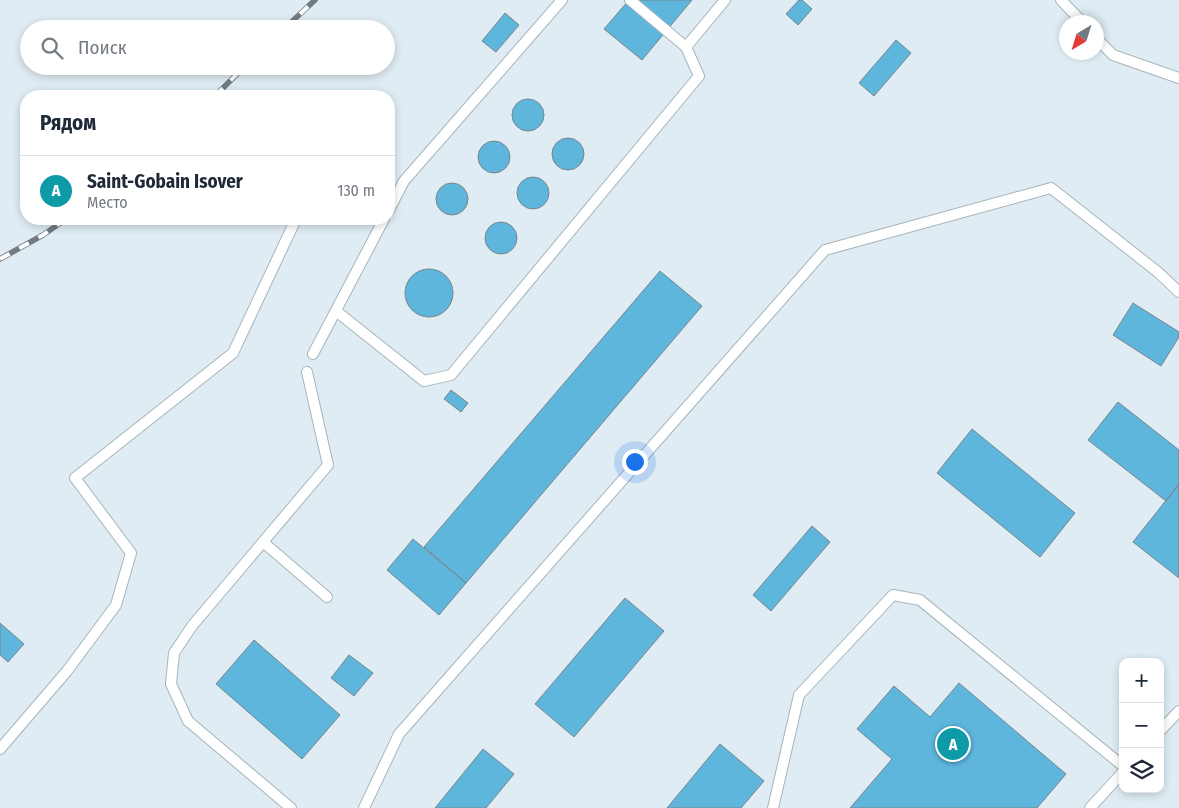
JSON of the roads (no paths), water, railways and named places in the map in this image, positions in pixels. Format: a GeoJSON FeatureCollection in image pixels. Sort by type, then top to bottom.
{"type":"FeatureCollection","features":[{"type":"Feature","properties":{"kind":"lane"},"geometry":{"type":"LineString","coordinates":[[395,198],[404,181],[562,0]]}},
{"type":"Feature","properties":{"kind":"lane"},"geometry":{"type":"LineString","coordinates":[[336,311],[424,381],[451,375],[699,76],[686,46],[630,0]]}},
{"type":"Feature","properties":{"kind":"lane"},"geometry":{"type":"LineString","coordinates":[[686,46],[725,0]]}},
{"type":"Feature","properties":{"kind":"lane"},"geometry":{"type":"LineString","coordinates":[[1061,0],[1075,15]]}},
{"type":"Feature","properties":{"kind":"lane"},"geometry":{"type":"LineString","coordinates":[[1104,46],[1112,55],[1179,78]]}},
{"type":"Feature","properties":{"kind":"lane"},"geometry":{"type":"LineString","coordinates":[[364,808],[399,734],[825,250],[1051,188],[1159,273],[1179,292]]}},
{"type":"Feature","properties":{"kind":"lane"},"geometry":{"type":"LineString","coordinates":[[0,749],[67,671],[116,604],[131,553],[75,478],[233,353],[293,225]]}},
{"type":"Feature","properties":{"kind":"lane"},"geometry":{"type":"LineString","coordinates":[[313,354],[381,225]]}},
{"type":"Feature","properties":{"kind":"lane"},"geometry":{"type":"LineString","coordinates":[[291,808],[188,721],[171,684],[174,653],[192,626],[328,465],[307,372]]}},
{"type":"Feature","properties":{"kind":"lane"},"geometry":{"type":"LineString","coordinates":[[263,542],[327,597]]}},
{"type":"Feature","properties":{"kind":"lane"},"geometry":{"type":"LineString","coordinates":[[773,808],[799,695],[893,595],[920,600],[1119,763]]}},
{"type":"Feature","properties":{"kind":"lane"},"geometry":{"type":"LineString","coordinates":[[1164,727],[1179,711]]}},
{"type":"Feature","properties":{"kind":"lane"},"geometry":{"type":"LineString","coordinates":[[1090,808],[1119,776]]}},
{"type":"Feature","properties":{"kind":"railway"},"geometry":{"type":"LineString","coordinates":[[294,20],[315,0]]}},
{"type":"Feature","properties":{"kind":"railway"},"geometry":{"type":"LineString","coordinates":[[221,90],[236,75]]}},
{"type":"Feature","properties":{"kind":"railway"},"geometry":{"type":"LineString","coordinates":[[0,259],[57,225]]}},
{"type":"Feature","properties":{"kind":"place","name":"Saint-Gobain Isover"},"geometry":{"type":"Point","coordinates":[953,744]}}]}
